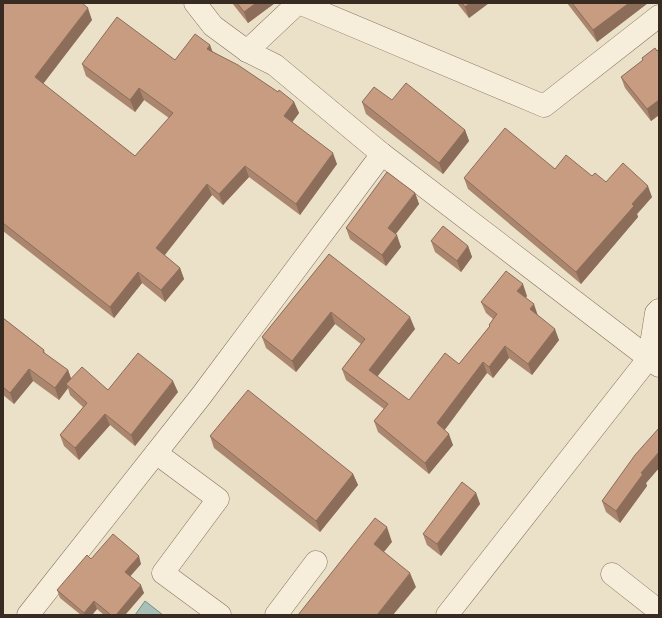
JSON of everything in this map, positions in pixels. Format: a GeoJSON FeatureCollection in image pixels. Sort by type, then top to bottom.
{"type":"FeatureCollection","features":[{"type":"Feature","properties":{"kind":"lane"},"geometry":{"type":"LineString","coordinates":[[195,3],[213,26],[247,51],[275,65],[382,154],[656,356]]}},
{"type":"Feature","properties":{"kind":"lane"},"geometry":{"type":"LineString","coordinates":[[247,51],[299,3],[544,106],[659,16]]}},
{"type":"Feature","properties":{"kind":"lane"},"geometry":{"type":"LineString","coordinates":[[28,615],[201,396],[382,154]]}},
{"type":"Feature","properties":{"kind":"lane"},"geometry":{"type":"LineString","coordinates":[[447,615],[656,356],[656,313],[659,310]]}},
{"type":"Feature","properties":{"kind":"lane"},"geometry":{"type":"LineString","coordinates":[[156,453],[218,499],[163,573],[220,615]]}},
{"type":"Feature","properties":{"kind":"lane"},"geometry":{"type":"LineString","coordinates":[[276,615],[316,562]]}},
{"type":"Feature","properties":{"kind":"lane"},"geometry":{"type":"LineString","coordinates":[[612,574],[659,611]]}},
{"type":"Feature","properties":{"kind":"water"},"geometry":{"type":"Polygon","coordinates":[[[145,601],[163,615],[135,615],[145,601]]]}},
{"type":"Feature","properties":{"kind":"building"},"geometry":{"type":"Polygon","coordinates":[[[3,3],[82,3],[88,8],[35,77],[135,156],[173,113],[139,88],[130,100],[82,64],[117,17],[175,60],[195,34],[210,45],[207,49],[238,65],[278,92],[279,90],[294,102],[284,116],[333,153],[296,204],[245,166],[219,194],[207,184],[156,248],[180,268],[161,290],[138,272],[110,307],[3,223],[3,3]]]}},
{"type":"Feature","properties":{"kind":"building"},"geometry":{"type":"Polygon","coordinates":[[[237,3],[256,3],[244,12],[237,3]]]}},
{"type":"Feature","properties":{"kind":"building"},"geometry":{"type":"Polygon","coordinates":[[[462,3],[470,3],[465,7],[462,3]]]}},
{"type":"Feature","properties":{"kind":"building"},"geometry":{"type":"Polygon","coordinates":[[[572,3],[629,3],[593,30],[572,3]]]}},
{"type":"Feature","properties":{"kind":"building"},"geometry":{"type":"Polygon","coordinates":[[[655,48],[657,51],[659,49],[659,100],[647,109],[621,77],[643,60],[642,58],[655,48]]]}},
{"type":"Feature","properties":{"kind":"building"},"geometry":{"type":"Polygon","coordinates":[[[406,83],[465,130],[439,163],[362,102],[374,87],[392,100],[406,83]]]}},
{"type":"Feature","properties":{"kind":"building"},"geometry":{"type":"Polygon","coordinates":[[[505,128],[555,169],[566,155],[592,176],[595,173],[606,182],[623,163],[648,186],[632,204],[634,206],[576,272],[464,178],[505,128]]]}},
{"type":"Feature","properties":{"kind":"building"},"geometry":{"type":"Polygon","coordinates":[[[387,172],[415,193],[388,228],[397,235],[382,255],[346,228],[387,172]]]}},
{"type":"Feature","properties":{"kind":"building"},"geometry":{"type":"Polygon","coordinates":[[[443,226],[468,246],[457,261],[431,241],[443,226]]]}},
{"type":"Feature","properties":{"kind":"building"},"geometry":{"type":"Polygon","coordinates":[[[329,254],[410,317],[369,370],[409,400],[445,353],[459,364],[490,326],[489,325],[497,314],[481,302],[506,271],[523,284],[517,291],[534,304],[530,309],[555,329],[528,364],[505,346],[489,367],[483,362],[437,423],[449,434],[425,463],[374,421],[388,404],[342,369],[365,339],[331,312],[292,361],[262,337],[329,254]]]}},
{"type":"Feature","properties":{"kind":"building"},"geometry":{"type":"Polygon","coordinates":[[[3,318],[44,350],[43,352],[68,370],[55,388],[29,369],[10,393],[3,387],[3,318]]]}},
{"type":"Feature","properties":{"kind":"building"},"geometry":{"type":"Polygon","coordinates":[[[138,353],[173,381],[131,435],[105,414],[75,448],[60,435],[87,403],[66,384],[82,367],[108,390],[138,353]]]}},
{"type":"Feature","properties":{"kind":"building"},"geometry":{"type":"Polygon","coordinates":[[[248,390],[353,474],[316,521],[210,436],[248,390]]]}},
{"type":"Feature","properties":{"kind":"building"},"geometry":{"type":"Polygon","coordinates":[[[659,428],[659,452],[641,473],[643,474],[616,511],[602,501],[635,455],[659,428]]]}},
{"type":"Feature","properties":{"kind":"building"},"geometry":{"type":"Polygon","coordinates":[[[462,482],[476,493],[437,544],[423,534],[462,482]]]}},
{"type":"Feature","properties":{"kind":"building"},"geometry":{"type":"Polygon","coordinates":[[[375,518],[387,527],[374,544],[410,573],[377,615],[298,615],[375,518]]]}},
{"type":"Feature","properties":{"kind":"building"},"geometry":{"type":"Polygon","coordinates":[[[113,534],[139,556],[125,572],[141,585],[116,615],[111,615],[94,601],[84,613],[57,590],[87,555],[91,559],[113,534]]]}}]}
